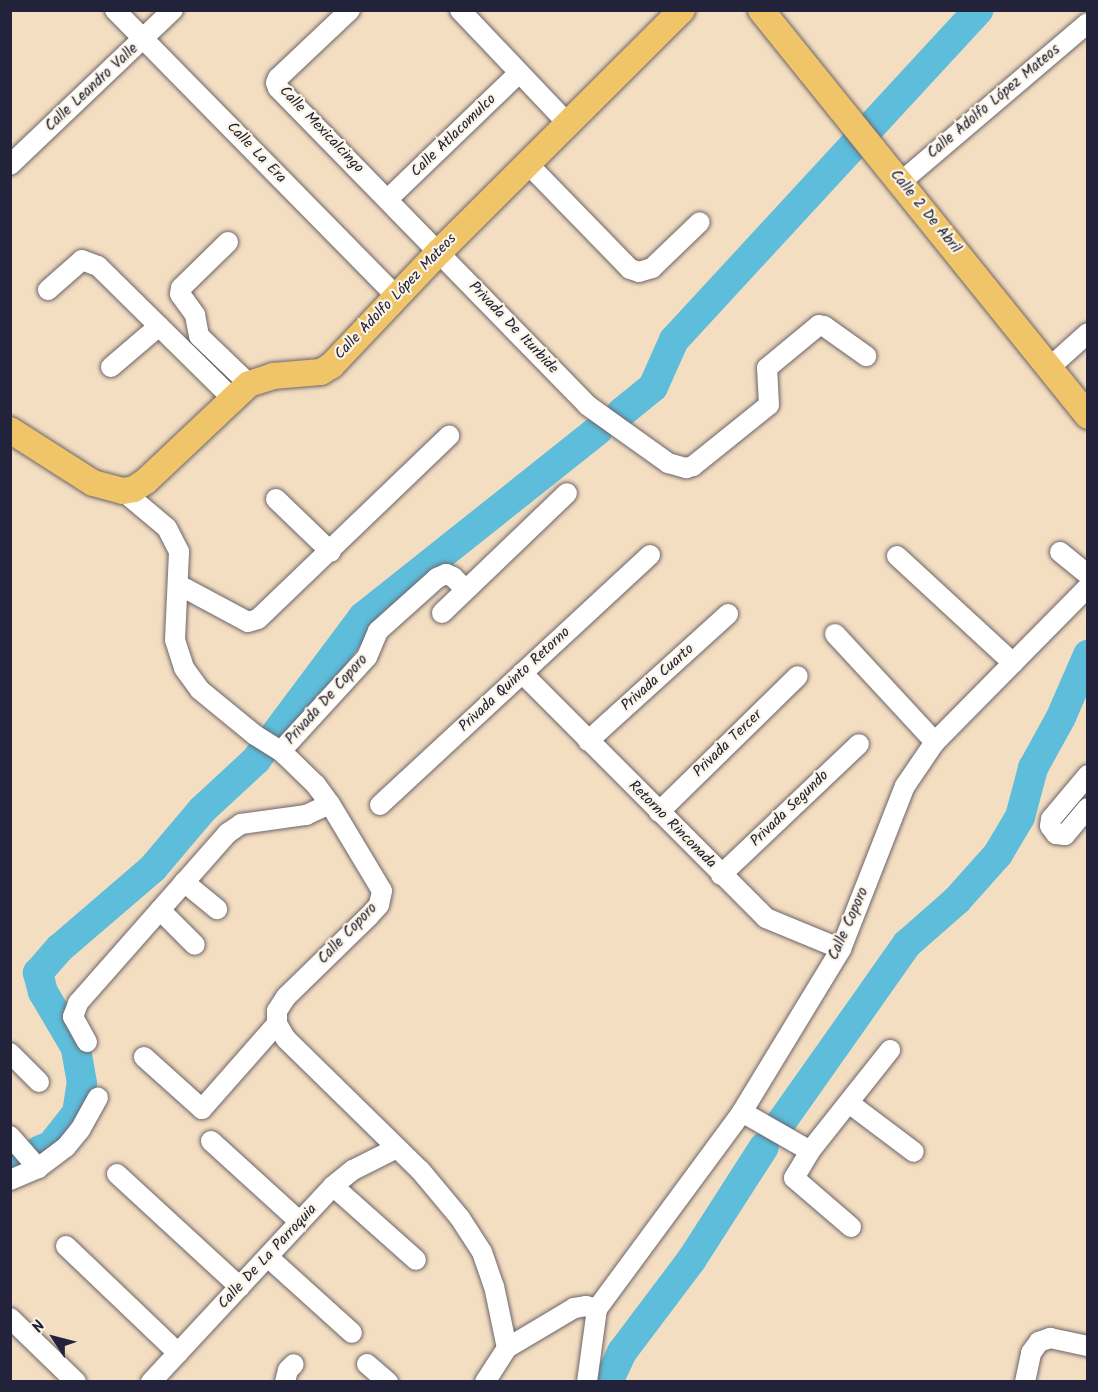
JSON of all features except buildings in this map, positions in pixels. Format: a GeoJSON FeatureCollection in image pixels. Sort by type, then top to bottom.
{"type":"FeatureCollection","features":[{"type":"Feature","properties":{"kind":"main road","name":"Calle Adolfo López Mateos"},"geometry":{"type":"LineString","coordinates":[[123,491],[134,489],[146,481],[241,392],[273,376],[321,372],[332,365],[439,252],[682,10]]}},
{"type":"Feature","properties":{"kind":"main road","name":"Calle 2 De Abril"},"geometry":{"type":"LineString","coordinates":[[761,10],[1088,416]]}},
{"type":"Feature","properties":{"kind":"main road"},"geometry":{"type":"LineString","coordinates":[[10,430],[93,483],[123,491]]}},
{"type":"Feature","properties":{"kind":"street","name":"Calle La Era"},"geometry":{"type":"LineString","coordinates":[[115,10],[396,296]]}},
{"type":"Feature","properties":{"kind":"street","name":"Calle Leandro Valle"},"geometry":{"type":"LineString","coordinates":[[10,165],[173,10]]}},
{"type":"Feature","properties":{"kind":"street","name":"Calle Mexicalcingo"},"geometry":{"type":"LineString","coordinates":[[350,10],[278,78],[276,83],[278,88],[439,252]]}},
{"type":"Feature","properties":{"kind":"street"},"geometry":{"type":"LineString","coordinates":[[460,10],[568,124]]}},
{"type":"Feature","properties":{"kind":"street","name":"Calle Adolfo López Mateos"},"geometry":{"type":"LineString","coordinates":[[901,182],[1088,23]]}},
{"type":"Feature","properties":{"kind":"street","name":"Calle Atlacomulco"},"geometry":{"type":"LineString","coordinates":[[388,199],[519,73]]}},
{"type":"Feature","properties":{"kind":"street"},"geometry":{"type":"LineString","coordinates":[[528,164],[630,269],[639,272],[652,268],[700,222]]}},
{"type":"Feature","properties":{"kind":"street"},"geometry":{"type":"LineString","coordinates":[[228,242],[181,288],[180,294],[195,315],[199,336],[241,392]]}},
{"type":"Feature","properties":{"kind":"street","name":"Privada De Iturbide"},"geometry":{"type":"LineString","coordinates":[[439,252],[587,405],[668,463],[686,468],[693,466],[769,405],[767,368],[819,325],[866,356]]}},
{"type":"Feature","properties":{"kind":"street"},"geometry":{"type":"LineString","coordinates":[[48,290],[82,260],[98,266],[159,326],[241,392]]}},
{"type":"Feature","properties":{"kind":"street"},"geometry":{"type":"LineString","coordinates":[[111,367],[159,326]]}},
{"type":"Feature","properties":{"kind":"street"},"geometry":{"type":"LineString","coordinates":[[1049,368],[1088,333]]}},
{"type":"Feature","properties":{"kind":"street"},"geometry":{"type":"LineString","coordinates":[[179,585],[248,622],[258,619],[331,552],[450,436]]}},
{"type":"Feature","properties":{"kind":"street","name":"Calle Coporo"},"geometry":{"type":"LineString","coordinates":[[123,491],[167,528],[179,552],[175,640],[184,668],[200,690],[255,735],[281,751],[316,785],[330,804],[382,891],[379,905],[286,997],[277,1011],[277,1024]]}},
{"type":"Feature","properties":{"kind":"street"},"geometry":{"type":"LineString","coordinates":[[442,613],[567,493]]}},
{"type":"Feature","properties":{"kind":"street"},"geometry":{"type":"LineString","coordinates":[[276,499],[331,552]]}},
{"type":"Feature","properties":{"kind":"street"},"geometry":{"type":"LineString","coordinates":[[1060,552],[1088,575]]}},
{"type":"Feature","properties":{"kind":"street","name":"Privada Quinto Retorno"},"geometry":{"type":"LineString","coordinates":[[380,805],[650,555]]}},
{"type":"Feature","properties":{"kind":"street"},"geometry":{"type":"LineString","coordinates":[[897,556],[1013,663]]}},
{"type":"Feature","properties":{"kind":"street","name":"Privada De Coporo"},"geometry":{"type":"LineString","coordinates":[[281,751],[367,657],[378,631],[437,578],[446,574],[453,577],[466,590]]}},
{"type":"Feature","properties":{"kind":"street","name":"Calle Coporo"},"geometry":{"type":"LineString","coordinates":[[597,1309],[742,1112],[841,949],[904,786],[935,742],[1088,587]]}},
{"type":"Feature","properties":{"kind":"street","name":"Privada Cuarto"},"geometry":{"type":"LineString","coordinates":[[588,741],[728,614]]}},
{"type":"Feature","properties":{"kind":"street"},"geometry":{"type":"LineString","coordinates":[[835,634],[935,742]]}},
{"type":"Feature","properties":{"kind":"street","name":"Retorno Rinconada"},"geometry":{"type":"LineString","coordinates":[[522,673],[721,875],[773,924],[841,949]]}},
{"type":"Feature","properties":{"kind":"street","name":"Privada Tercer"},"geometry":{"type":"LineString","coordinates":[[659,812],[798,676]]}},
{"type":"Feature","properties":{"kind":"street","name":"Privada Segundo"},"geometry":{"type":"LineString","coordinates":[[721,875],[858,744]]}},
{"type":"Feature","properties":{"kind":"street"},"geometry":{"type":"LineString","coordinates":[[1088,775],[1051,819],[1050,826],[1056,834],[1065,835],[1088,808]]}},
{"type":"Feature","properties":{"kind":"street"},"geometry":{"type":"LineString","coordinates":[[87,1042],[76,1024],[74,1009],[234,827],[248,822],[306,815],[330,804]]}},
{"type":"Feature","properties":{"kind":"street"},"geometry":{"type":"LineString","coordinates":[[184,882],[217,909]]}},
{"type":"Feature","properties":{"kind":"street"},"geometry":{"type":"LineString","coordinates":[[160,910],[195,945]]}},
{"type":"Feature","properties":{"kind":"street"},"geometry":{"type":"LineString","coordinates":[[144,1057],[202,1109],[277,1024],[286,1039],[420,1170],[460,1218],[482,1252],[494,1286],[507,1348]]}},
{"type":"Feature","properties":{"kind":"street"},"geometry":{"type":"LineString","coordinates":[[851,1227],[794,1178],[810,1151],[890,1050]]}},
{"type":"Feature","properties":{"kind":"street"},"geometry":{"type":"LineString","coordinates":[[10,1053],[39,1082]]}},
{"type":"Feature","properties":{"kind":"street"},"geometry":{"type":"LineString","coordinates":[[10,1180],[38,1168],[66,1147],[80,1130],[98,1098]]}},
{"type":"Feature","properties":{"kind":"street"},"geometry":{"type":"LineString","coordinates":[[849,1103],[914,1152]]}},
{"type":"Feature","properties":{"kind":"street"},"geometry":{"type":"LineString","coordinates":[[742,1112],[810,1151]]}},
{"type":"Feature","properties":{"kind":"street"},"geometry":{"type":"LineString","coordinates":[[10,1136],[38,1168]]}},
{"type":"Feature","properties":{"kind":"street"},"geometry":{"type":"LineString","coordinates":[[211,1141],[300,1222]]}},
{"type":"Feature","properties":{"kind":"street","name":"Calle De La Parroquia"},"geometry":{"type":"LineString","coordinates":[[151,1382],[333,1186],[353,1170],[397,1148]]}},
{"type":"Feature","properties":{"kind":"street"},"geometry":{"type":"LineString","coordinates":[[117,1174],[240,1287]]}},
{"type":"Feature","properties":{"kind":"street"},"geometry":{"type":"LineString","coordinates":[[333,1186],[416,1260]]}},
{"type":"Feature","properties":{"kind":"street"},"geometry":{"type":"LineString","coordinates":[[66,1246],[178,1353]]}},
{"type":"Feature","properties":{"kind":"street"},"geometry":{"type":"LineString","coordinates":[[268,1257],[352,1333]]}},
{"type":"Feature","properties":{"kind":"street"},"geometry":{"type":"LineString","coordinates":[[485,1382],[507,1348],[574,1308],[586,1306],[597,1309],[587,1382]]}},
{"type":"Feature","properties":{"kind":"street"},"geometry":{"type":"LineString","coordinates":[[10,1318],[76,1382]]}},
{"type":"Feature","properties":{"kind":"street"},"geometry":{"type":"LineString","coordinates":[[1025,1382],[1031,1353],[1039,1342],[1050,1338],[1088,1346]]}},
{"type":"Feature","properties":{"kind":"street"},"geometry":{"type":"LineString","coordinates":[[285,1382],[288,1370],[294,1364]]}},
{"type":"Feature","properties":{"kind":"street"},"geometry":{"type":"LineString","coordinates":[[368,1364],[388,1382]]}},
{"type":"Feature","properties":{"kind":"waterway"},"geometry":{"type":"LineString","coordinates":[[621,413],[653,387],[674,340],[979,10]]}},
{"type":"Feature","properties":{"kind":"waterway"},"geometry":{"type":"LineString","coordinates":[[40,1150],[51,1146],[77,1113],[82,1083],[76,1048],[43,992],[38,973],[60,948],[153,868],[202,810],[256,760],[363,617],[598,430]]}},
{"type":"Feature","properties":{"kind":"waterway"},"geometry":{"type":"LineString","coordinates":[[780,1124],[907,944],[957,900],[998,854],[1020,817],[1033,768],[1061,717],[1088,655]]}},
{"type":"Feature","properties":{"kind":"waterway"},"geometry":{"type":"LineString","coordinates":[[608,1382],[622,1352],[692,1259],[764,1147]]}},
{"type":"Feature","properties":{"kind":"waterway"},"geometry":{"type":"LineString","coordinates":[[10,1163],[14,1161]]}}]}
